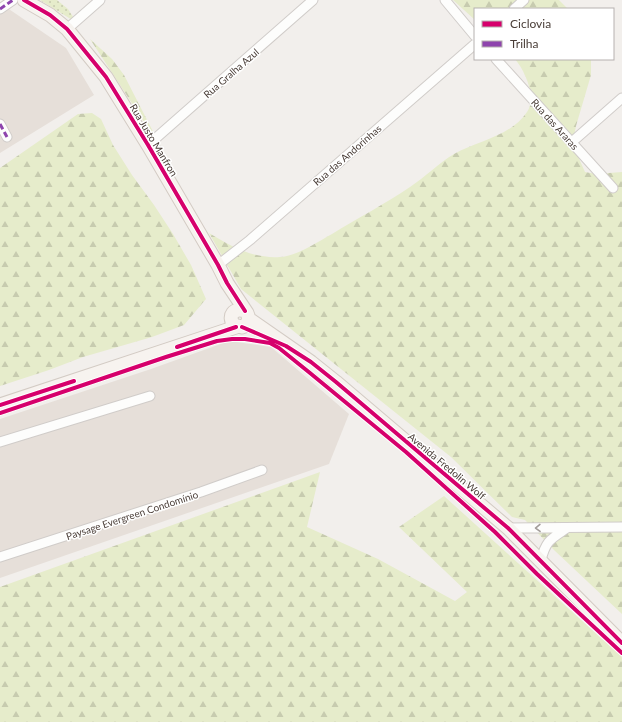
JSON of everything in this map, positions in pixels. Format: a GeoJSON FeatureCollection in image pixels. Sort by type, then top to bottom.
{"type":"FeatureCollection","features":[{"type":"Feature","properties":{"kind":"main road","name":"Rua Justo Manfron"},"geometry":{"type":"LineString","coordinates":[[24,0],[50,15],[67,29],[106,77],[148,145],[218,265],[227,283],[239,319]]}},
{"type":"Feature","properties":{"kind":"main road","name":"Avenida Fredolin Wolf"},"geometry":{"type":"LineString","coordinates":[[239,319],[311,362],[336,382],[508,528],[622,643]]}},
{"type":"Feature","properties":{"kind":"main road"},"geometry":{"type":"LineString","coordinates":[[0,405],[170,349],[239,319]]}},
{"type":"Feature","properties":{"kind":"street"},"geometry":{"type":"LineString","coordinates":[[0,9],[13,0]]}},
{"type":"Feature","properties":{"kind":"street"},"geometry":{"type":"LineString","coordinates":[[67,29],[100,0]]}},
{"type":"Feature","properties":{"kind":"street","name":"Rua Gralha Azul"},"geometry":{"type":"LineString","coordinates":[[148,145],[313,0]]}},
{"type":"Feature","properties":{"kind":"street"},"geometry":{"type":"LineString","coordinates":[[445,0],[474,35]]}},
{"type":"Feature","properties":{"kind":"street"},"geometry":{"type":"LineString","coordinates":[[515,8],[524,0]]}},
{"type":"Feature","properties":{"kind":"street","name":"Rua das Andorinhas"},"geometry":{"type":"LineString","coordinates":[[218,265],[250,240],[474,45]]}},
{"type":"Feature","properties":{"kind":"street","name":"Rua das Araras"},"geometry":{"type":"LineString","coordinates":[[497,60],[613,188]]}},
{"type":"Feature","properties":{"kind":"street"},"geometry":{"type":"LineString","coordinates":[[572,142],[622,98]]}},
{"type":"Feature","properties":{"kind":"street"},"geometry":{"type":"LineString","coordinates":[[0,124],[7,136]]}},
{"type":"Feature","properties":{"kind":"street"},"geometry":{"type":"LineString","coordinates":[[0,442],[150,396]]}},
{"type":"Feature","properties":{"kind":"street","name":"Paysage Evergreen Condomínio"},"geometry":{"type":"LineString","coordinates":[[0,557],[201,492],[262,470]]}},
{"type":"Feature","properties":{"kind":"street"},"geometry":{"type":"LineString","coordinates":[[508,528],[622,527]]}},
{"type":"Feature","properties":{"kind":"street"},"geometry":{"type":"LineString","coordinates":[[541,560],[544,548],[550,540],[567,528]]}},
{"type":"Feature","properties":{"kind":"shaded area"},"geometry":{"type":"Polygon","coordinates":[[[0,3],[66,48],[94,95],[0,153],[0,3]]]}},
{"type":"Feature","properties":{"kind":"shaded area"},"geometry":{"type":"Polygon","coordinates":[[[229,341],[271,347],[349,414],[329,464],[0,578],[0,419],[151,369],[229,341]]]}},
{"type":"Feature","properties":{"kind":"green space"},"geometry":{"type":"Polygon","coordinates":[[[40,0],[57,0],[68,9],[77,23],[40,0]]]}},
{"type":"Feature","properties":{"kind":"green space"},"geometry":{"type":"Polygon","coordinates":[[[453,0],[559,0],[567,8],[474,8],[474,19],[453,0]]]}},
{"type":"Feature","properties":{"kind":"green space"},"geometry":{"type":"Polygon","coordinates":[[[90,39],[112,59],[124,75],[163,151],[90,39]]]}},
{"type":"Feature","properties":{"kind":"green space"},"geometry":{"type":"Polygon","coordinates":[[[516,60],[591,60],[591,75],[574,136],[576,152],[585,172],[596,174],[622,172],[622,614],[554,550],[525,520],[512,517],[451,457],[241,289],[209,233],[225,243],[243,251],[261,256],[287,256],[314,245],[401,193],[454,154],[494,137],[512,127],[520,120],[527,112],[531,99],[526,77],[516,60]]]}},
{"type":"Feature","properties":{"kind":"green space"},"geometry":{"type":"Polygon","coordinates":[[[92,113],[101,119],[113,145],[173,234],[191,265],[206,299],[184,325],[152,337],[83,357],[0,386],[0,168],[78,114],[92,113]]]}},
{"type":"Feature","properties":{"kind":"green space"},"geometry":{"type":"Polygon","coordinates":[[[320,472],[307,527],[378,559],[455,601],[467,592],[399,527],[444,496],[622,657],[622,722],[0,722],[0,587],[320,472]]]}},
{"type":"Feature","properties":{"kind":"marked path"},"geometry":{"type":"LineString","coordinates":[[0,9],[13,0]]}},
{"type":"Feature","properties":{"kind":"marked path"},"geometry":{"type":"LineString","coordinates":[[0,124],[7,137]]}},
{"type":"Feature","properties":{"kind":"cycle path"},"geometry":{"type":"LineString","coordinates":[[24,0],[50,15],[67,29],[106,77],[148,145],[227,283],[245,311]]}},
{"type":"Feature","properties":{"kind":"cycle path"},"geometry":{"type":"LineString","coordinates":[[177,347],[236,327]]}},
{"type":"Feature","properties":{"kind":"cycle path"},"geometry":{"type":"LineString","coordinates":[[242,327],[286,346],[311,362],[336,382],[508,528],[622,643]]}},
{"type":"Feature","properties":{"kind":"cycle path"},"geometry":{"type":"LineString","coordinates":[[0,413],[217,341],[245,339],[270,343],[279,348],[406,452],[495,532],[537,574],[622,653]]}},
{"type":"Feature","properties":{"kind":"cycle path"},"geometry":{"type":"LineString","coordinates":[[0,405],[74,381]]}}]}
